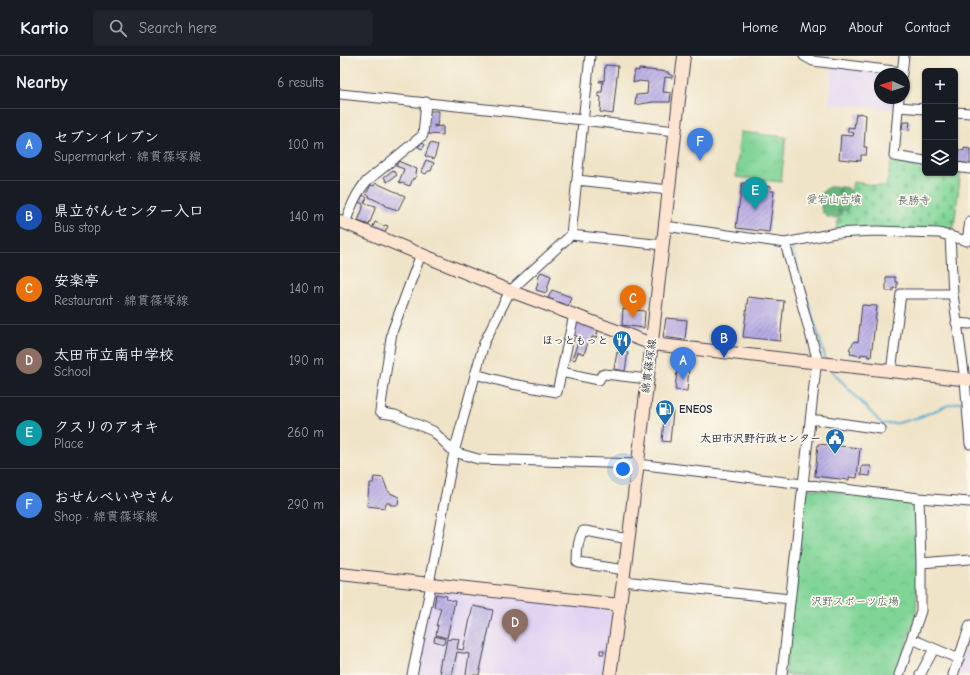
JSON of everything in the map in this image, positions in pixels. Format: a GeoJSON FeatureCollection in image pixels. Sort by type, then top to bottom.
{"type":"FeatureCollection","features":[{"type":"Feature","properties":{"kind":"street"},"geometry":{"type":"LineString","coordinates":[[412,675],[454,452],[484,343],[510,291],[571,234],[590,56]]}},
{"type":"Feature","properties":{"kind":"street","name":"綿貫篠塚線"},"geometry":{"type":"LineString","coordinates":[[610,675],[648,379],[684,56]]}},
{"type":"Feature","properties":{"kind":"street"},"geometry":{"type":"LineString","coordinates":[[804,56],[813,61],[874,69]]}},
{"type":"Feature","properties":{"kind":"street"},"geometry":{"type":"LineString","coordinates":[[903,68],[904,56]]}},
{"type":"Feature","properties":{"kind":"street"},"geometry":{"type":"LineString","coordinates":[[340,94],[426,102],[675,131]]}},
{"type":"Feature","properties":{"kind":"street"},"geometry":{"type":"LineString","coordinates":[[426,102],[423,134],[360,188],[343,222],[510,291],[652,344],[968,380]]}},
{"type":"Feature","properties":{"kind":"street"},"geometry":{"type":"LineString","coordinates":[[898,104],[894,156],[922,161]]}},
{"type":"Feature","properties":{"kind":"street"},"geometry":{"type":"LineString","coordinates":[[902,104],[922,108]]}},
{"type":"Feature","properties":{"kind":"street"},"geometry":{"type":"LineString","coordinates":[[958,112],[970,113]]}},
{"type":"Feature","properties":{"kind":"street"},"geometry":{"type":"LineString","coordinates":[[958,167],[970,169]]}},
{"type":"Feature","properties":{"kind":"street"},"geometry":{"type":"LineString","coordinates":[[577,180],[669,190]]}},
{"type":"Feature","properties":{"kind":"street"},"geometry":{"type":"LineString","coordinates":[[665,226],[785,243],[835,232],[876,231],[939,233],[950,235],[969,242],[970,221]]}},
{"type":"Feature","properties":{"kind":"street"},"geometry":{"type":"LineString","coordinates":[[571,234],[663,245]]}},
{"type":"Feature","properties":{"kind":"street"},"geometry":{"type":"LineString","coordinates":[[950,235],[956,323],[968,380],[970,444]]}},
{"type":"Feature","properties":{"kind":"street"},"geometry":{"type":"LineString","coordinates":[[782,675],[817,363],[817,358],[785,243]]}},
{"type":"Feature","properties":{"kind":"street"},"geometry":{"type":"LineString","coordinates":[[421,254],[392,332],[380,411],[382,413],[408,420],[433,430],[454,452],[478,459],[637,464],[919,498],[970,502]]}},
{"type":"Feature","properties":{"kind":"street"},"geometry":{"type":"LineString","coordinates":[[891,372],[902,294],[953,294]]}},
{"type":"Feature","properties":{"kind":"street"},"geometry":{"type":"LineString","coordinates":[[475,374],[512,384],[557,392],[574,315]]}},
{"type":"Feature","properties":{"kind":"street"},"geometry":{"type":"LineString","coordinates":[[956,323],[970,324]]}},
{"type":"Feature","properties":{"kind":"street"},"geometry":{"type":"LineString","coordinates":[[562,372],[600,380],[602,375],[605,374],[648,379]]}},
{"type":"Feature","properties":{"kind":"street"},"geometry":{"type":"LineString","coordinates":[[811,420],[881,429]]}},
{"type":"Feature","properties":{"kind":"street"},"geometry":{"type":"LineString","coordinates":[[899,675],[921,611],[919,498]]}},
{"type":"Feature","properties":{"kind":"street"},"geometry":{"type":"LineString","coordinates":[[628,539],[583,531],[580,535],[577,562],[579,564],[624,575],[790,600]]}},
{"type":"Feature","properties":{"kind":"street"},"geometry":{"type":"LineString","coordinates":[[921,563],[970,559]]}},
{"type":"Feature","properties":{"kind":"street"},"geometry":{"type":"LineString","coordinates":[[340,574],[620,605]]}},
{"type":"Feature","properties":{"kind":"street"},"geometry":{"type":"LineString","coordinates":[[954,675],[970,625]]}},
{"type":"Feature","properties":{"kind":"street"},"geometry":{"type":"LineString","coordinates":[[912,639],[959,659]]}},
{"type":"Feature","properties":{"kind":"street"},"geometry":{"type":"LineString","coordinates":[[920,675],[934,649]]}},
{"type":"Feature","properties":{"kind":"shaded area"},"geometry":{"type":"Polygon","coordinates":[[[833,66],[874,71],[874,104],[895,104],[895,109],[829,104],[833,66]]]}},
{"type":"Feature","properties":{"kind":"shaded area"},"geometry":{"type":"Polygon","coordinates":[[[433,588],[613,610],[603,675],[414,675],[433,588]]]}},
{"type":"Feature","properties":{"kind":"shaded area"},"geometry":{"type":"Polygon","coordinates":[[[970,633],[970,675],[957,675],[970,633]]]}},
{"type":"Feature","properties":{"kind":"green space"},"geometry":{"type":"Polygon","coordinates":[[[740,132],[786,137],[781,182],[736,177],[740,132]]]}},
{"type":"Feature","properties":{"kind":"green space","name":"長勝寺"},"geometry":{"type":"Polygon","coordinates":[[[896,159],[922,164],[922,176],[958,176],[958,170],[961,170],[954,227],[951,233],[836,230],[838,217],[841,215],[842,210],[847,211],[853,182],[886,187],[891,162],[896,159]]]}},
{"type":"Feature","properties":{"kind":"green space","name":"愛宕山古墳"},"geometry":{"type":"Polygon","coordinates":[[[834,186],[848,188],[851,192],[847,211],[835,218],[829,218],[822,211],[821,198],[822,192],[829,187],[834,186]]]}},
{"type":"Feature","properties":{"kind":"green space","name":"沢野スポーツ広場"},"geometry":{"type":"Polygon","coordinates":[[[804,488],[912,501],[915,504],[918,551],[916,616],[896,675],[785,675],[804,488]]]}},
{"type":"Feature","properties":{"kind":"building"},"geometry":{"type":"Polygon","coordinates":[[[605,65],[618,66],[613,114],[600,112],[601,97],[598,96],[598,92],[602,92],[603,82],[599,82],[600,80],[604,81],[605,65]]]}},
{"type":"Feature","properties":{"kind":"building"},"geometry":{"type":"Polygon","coordinates":[[[639,69],[668,72],[668,74],[672,75],[672,78],[665,77],[663,92],[671,93],[670,102],[653,102],[635,105],[636,95],[647,94],[648,82],[633,82],[635,70],[639,71],[639,69]]]}},
{"type":"Feature","properties":{"kind":"building"},"geometry":{"type":"Polygon","coordinates":[[[428,111],[439,111],[437,126],[434,125],[434,127],[443,126],[443,135],[428,134],[428,111]]]}},
{"type":"Feature","properties":{"kind":"building"},"geometry":{"type":"Polygon","coordinates":[[[859,113],[866,115],[864,147],[867,147],[866,155],[861,155],[861,161],[839,159],[841,135],[853,136],[854,133],[848,132],[848,127],[854,128],[856,114],[859,113]]]}},
{"type":"Feature","properties":{"kind":"building"},"geometry":{"type":"Polygon","coordinates":[[[903,122],[910,122],[909,130],[902,129],[903,122]]]}},
{"type":"Feature","properties":{"kind":"building"},"geometry":{"type":"Polygon","coordinates":[[[422,142],[425,145],[422,149],[418,147],[422,142]]]}},
{"type":"Feature","properties":{"kind":"building"},"geometry":{"type":"Polygon","coordinates":[[[430,143],[438,145],[434,159],[425,156],[430,143]]]}},
{"type":"Feature","properties":{"kind":"building"},"geometry":{"type":"Polygon","coordinates":[[[964,148],[970,149],[970,164],[958,162],[958,150],[964,151],[964,148]]]}},
{"type":"Feature","properties":{"kind":"building"},"geometry":{"type":"Polygon","coordinates":[[[426,160],[434,163],[431,171],[428,171],[426,174],[421,172],[426,160]]]}},
{"type":"Feature","properties":{"kind":"building"},"geometry":{"type":"Polygon","coordinates":[[[398,161],[417,169],[415,179],[413,178],[410,186],[399,182],[404,169],[396,166],[398,161]]]}},
{"type":"Feature","properties":{"kind":"building"},"geometry":{"type":"Polygon","coordinates":[[[393,170],[397,175],[387,182],[384,177],[393,170]]]}},
{"type":"Feature","properties":{"kind":"building"},"geometry":{"type":"Polygon","coordinates":[[[376,183],[405,196],[398,210],[385,206],[386,205],[366,194],[371,185],[374,186],[376,183]]]}},
{"type":"Feature","properties":{"kind":"building"},"geometry":{"type":"Polygon","coordinates":[[[742,183],[771,187],[770,191],[774,191],[769,232],[736,228],[742,183]]]}},
{"type":"Feature","properties":{"kind":"building"},"geometry":{"type":"Polygon","coordinates":[[[363,195],[367,198],[364,203],[376,206],[369,225],[358,221],[363,208],[363,204],[359,202],[363,195]]]}},
{"type":"Feature","properties":{"kind":"building"},"geometry":{"type":"Polygon","coordinates":[[[375,222],[388,226],[384,234],[372,229],[375,222]]]}},
{"type":"Feature","properties":{"kind":"building"},"geometry":{"type":"Polygon","coordinates":[[[541,272],[551,276],[546,293],[536,290],[538,277],[541,272]]]}},
{"type":"Feature","properties":{"kind":"building"},"geometry":{"type":"Polygon","coordinates":[[[886,277],[895,277],[897,288],[893,288],[893,291],[886,291],[886,277]]]}},
{"type":"Feature","properties":{"kind":"building"},"geometry":{"type":"Polygon","coordinates":[[[552,290],[571,297],[568,306],[548,298],[552,290]]]}},
{"type":"Feature","properties":{"kind":"building"},"geometry":{"type":"Polygon","coordinates":[[[748,297],[784,301],[780,341],[743,337],[748,297]]]}},
{"type":"Feature","properties":{"kind":"building"},"geometry":{"type":"Polygon","coordinates":[[[862,305],[877,306],[871,357],[861,354],[861,356],[850,354],[851,350],[849,349],[855,341],[858,342],[862,305]]]}},
{"type":"Feature","properties":{"kind":"building"},"geometry":{"type":"Polygon","coordinates":[[[623,309],[645,311],[644,328],[622,325],[623,309]]]}},
{"type":"Feature","properties":{"kind":"building"},"geometry":{"type":"Polygon","coordinates":[[[666,318],[687,320],[685,340],[663,337],[666,318]]]}},
{"type":"Feature","properties":{"kind":"building"},"geometry":{"type":"Polygon","coordinates":[[[576,320],[599,328],[596,338],[592,337],[591,341],[589,340],[584,354],[578,352],[575,360],[572,359],[578,342],[576,341],[577,336],[571,334],[576,320]]]}},
{"type":"Feature","properties":{"kind":"building","name":"ほっともっと"},"geometry":{"type":"Polygon","coordinates":[[[619,351],[628,352],[625,371],[614,369],[617,352],[619,353],[619,351]]]}},
{"type":"Feature","properties":{"kind":"building"},"geometry":{"type":"Polygon","coordinates":[[[679,368],[689,368],[687,391],[675,390],[677,371],[679,372],[679,368]]]}},
{"type":"Feature","properties":{"kind":"building"},"geometry":{"type":"Polygon","coordinates":[[[665,410],[673,411],[670,442],[662,441],[665,410]]]}},
{"type":"Feature","properties":{"kind":"building"},"geometry":{"type":"Polygon","coordinates":[[[818,444],[860,448],[857,478],[849,477],[849,480],[815,476],[818,444]]]}},
{"type":"Feature","properties":{"kind":"building"},"geometry":{"type":"Polygon","coordinates":[[[862,466],[871,466],[870,476],[861,475],[862,466]]]}},
{"type":"Feature","properties":{"kind":"building"},"geometry":{"type":"Polygon","coordinates":[[[374,477],[383,478],[390,493],[399,497],[398,505],[390,505],[390,503],[386,503],[385,508],[367,506],[369,487],[370,488],[370,483],[373,483],[374,477]]]}},
{"type":"Feature","properties":{"kind":"building"},"geometry":{"type":"Polygon","coordinates":[[[436,594],[447,596],[446,599],[455,601],[447,638],[436,635],[438,625],[436,626],[441,608],[434,607],[436,594]]]}},
{"type":"Feature","properties":{"kind":"building"},"geometry":{"type":"Polygon","coordinates":[[[473,606],[493,610],[479,675],[466,675],[469,654],[457,652],[452,675],[440,675],[441,670],[439,670],[441,658],[443,659],[447,639],[459,639],[457,649],[463,650],[473,606]]]}},
{"type":"Feature","properties":{"kind":"building"},"geometry":{"type":"Polygon","coordinates":[[[435,636],[445,639],[444,644],[434,641],[435,636]]]}},
{"type":"Feature","properties":{"kind":"building"},"geometry":{"type":"Polygon","coordinates":[[[600,650],[604,650],[604,654],[600,654],[600,650]]]}},
{"type":"Feature","properties":{"kind":"waterway"},"geometry":{"type":"LineString","coordinates":[[791,246],[826,360]]}},
{"type":"Feature","properties":{"kind":"waterway"},"geometry":{"type":"LineString","coordinates":[[829,368],[882,424],[898,423],[920,417],[946,406],[964,401]]}},
{"type":"Feature","properties":{"kind":"place","name":"おせんべいやさん"},"geometry":{"type":"Point","coordinates":[700,161]}},
{"type":"Feature","properties":{"kind":"place","name":"クスリのアオキ"},"geometry":{"type":"Point","coordinates":[755,210]}},
{"type":"Feature","properties":{"kind":"place","name":"安楽亭"},"geometry":{"type":"Point","coordinates":[633,318]}},
{"type":"Feature","properties":{"kind":"place","name":"ほっともっと"},"geometry":{"type":"Point","coordinates":[622,357]}},
{"type":"Feature","properties":{"kind":"place","name":"県立がんセンター入口"},"geometry":{"type":"Point","coordinates":[724,358]}},
{"type":"Feature","properties":{"kind":"place","name":"セブンイレブン"},"geometry":{"type":"Point","coordinates":[683,380]}},
{"type":"Feature","properties":{"kind":"place","name":"ENEOS"},"geometry":{"type":"Point","coordinates":[665,426]}},
{"type":"Feature","properties":{"kind":"place","name":"太田市沢野行政センター"},"geometry":{"type":"Point","coordinates":[835,455]}},
{"type":"Feature","properties":{"kind":"place","name":"太田市立南中学校"},"geometry":{"type":"Point","coordinates":[515,642]}}]}
